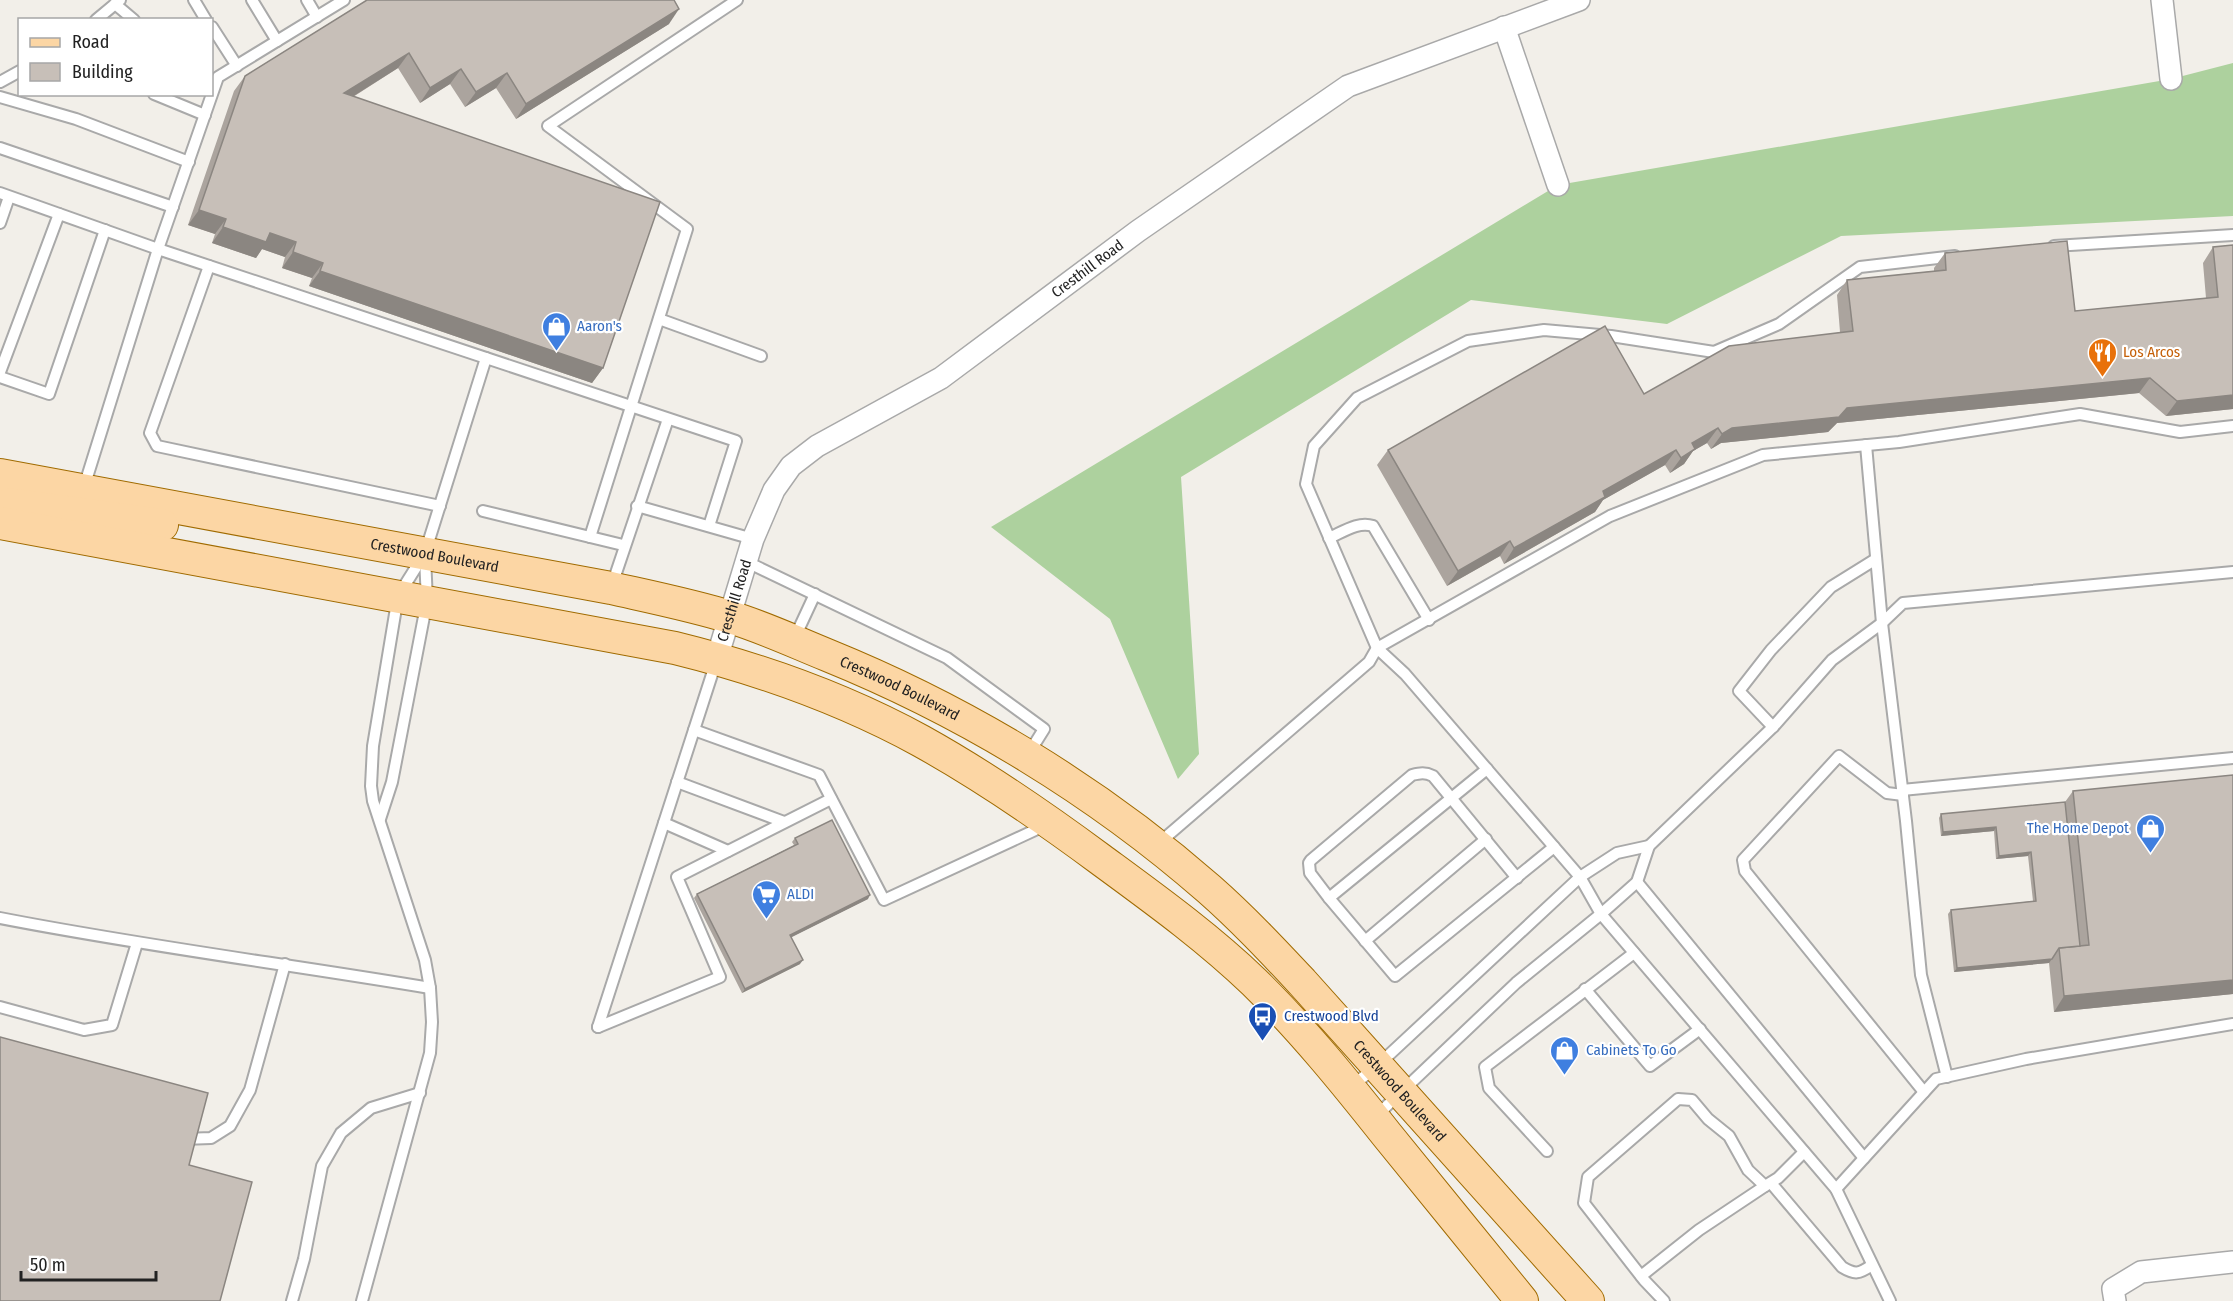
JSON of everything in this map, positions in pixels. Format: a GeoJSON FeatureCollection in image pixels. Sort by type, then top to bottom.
{"type":"FeatureCollection","features":[{"type":"Feature","properties":{"kind":"main road","name":"Crestwood Boulevard"},"geometry":{"type":"LineString","coordinates":[[0,475],[611,588],[731,617],[857,667],[921,698],[1027,755],[1111,812],[1209,889],[1256,933],[1588,1301]]}},
{"type":"Feature","properties":{"kind":"main road"},"geometry":{"type":"LineString","coordinates":[[0,503],[283,541],[329,545],[384,545]]}},
{"type":"Feature","properties":{"kind":"main road"},"geometry":{"type":"LineString","coordinates":[[0,523],[675,648],[717,658],[772,676],[878,719],[947,756],[1002,790],[1163,905],[1210,942],[1281,1010],[1349,1088],[1522,1301]]}},
{"type":"Feature","properties":{"kind":"main road"},"geometry":{"type":"LineString","coordinates":[[1002,790],[1027,755]]}},
{"type":"Feature","properties":{"kind":"street","name":"Cresthill Road"},"geometry":{"type":"LineString","coordinates":[[717,658],[753,539],[774,490],[791,466],[817,446],[941,378],[1138,231],[1348,86],[1579,0]]}},
{"type":"Feature","properties":{"kind":"street"},"geometry":{"type":"LineString","coordinates":[[2162,0],[2171,79]]}},
{"type":"Feature","properties":{"kind":"street"},"geometry":{"type":"LineString","coordinates":[[1504,27],[1558,185]]}},
{"type":"Feature","properties":{"kind":"street"},"geometry":{"type":"LineString","coordinates":[[2114,1295],[2141,1272],[2233,1262]]}},
{"type":"Feature","properties":{"kind":"lane"},"geometry":{"type":"LineString","coordinates":[[194,0],[205,18]]}},
{"type":"Feature","properties":{"kind":"lane"},"geometry":{"type":"LineString","coordinates":[[252,0],[277,41]]}},
{"type":"Feature","properties":{"kind":"lane"},"geometry":{"type":"LineString","coordinates":[[307,0],[317,17]]}},
{"type":"Feature","properties":{"kind":"lane"},"geometry":{"type":"LineString","coordinates":[[213,86],[218,77],[344,0]]}},
{"type":"Feature","properties":{"kind":"lane"},"geometry":{"type":"LineString","coordinates":[[590,537],[687,229],[549,126],[737,0]]}},
{"type":"Feature","properties":{"kind":"lane"},"geometry":{"type":"LineString","coordinates":[[98,18],[117,2],[132,18]]}},
{"type":"Feature","properties":{"kind":"lane"},"geometry":{"type":"LineString","coordinates":[[213,29],[237,66]]}},
{"type":"Feature","properties":{"kind":"lane"},"geometry":{"type":"LineString","coordinates":[[0,82],[18,72]]}},
{"type":"Feature","properties":{"kind":"lane"},"geometry":{"type":"LineString","coordinates":[[159,96],[205,115]]}},
{"type":"Feature","properties":{"kind":"lane"},"geometry":{"type":"LineString","coordinates":[[83,490],[158,249],[210,96]]}},
{"type":"Feature","properties":{"kind":"lane"},"geometry":{"type":"LineString","coordinates":[[0,97],[76,119],[189,162]]}},
{"type":"Feature","properties":{"kind":"lane"},"geometry":{"type":"LineString","coordinates":[[0,148],[173,207]]}},
{"type":"Feature","properties":{"kind":"lane"},"geometry":{"type":"LineString","coordinates":[[0,223],[5,195],[158,249],[736,441],[709,526]]}},
{"type":"Feature","properties":{"kind":"lane"},"geometry":{"type":"LineString","coordinates":[[0,372],[59,214]]}},
{"type":"Feature","properties":{"kind":"lane"},"geometry":{"type":"LineString","coordinates":[[0,377],[49,394],[105,230]]}},
{"type":"Feature","properties":{"kind":"lane"},"geometry":{"type":"LineString","coordinates":[[2045,247],[2233,235]]}},
{"type":"Feature","properties":{"kind":"lane"},"geometry":{"type":"LineString","coordinates":[[1890,1301],[1836,1189],[1601,914],[1580,877],[1405,674],[1377,648],[1306,484],[1314,446],[1357,398],[1468,341],[1544,330],[1611,336],[1714,352],[1779,324],[1860,267],[1964,255]]}},
{"type":"Feature","properties":{"kind":"lane"},"geometry":{"type":"LineString","coordinates":[[209,266],[150,433],[157,446],[440,506]]}},
{"type":"Feature","properties":{"kind":"lane"},"geometry":{"type":"LineString","coordinates":[[659,319],[761,356]]}},
{"type":"Feature","properties":{"kind":"lane"},"geometry":{"type":"LineString","coordinates":[[362,1301],[420,1093],[430,1053],[432,1022],[430,988],[416,928],[373,801],[371,767],[412,599],[486,358]]}},
{"type":"Feature","properties":{"kind":"lane"},"geometry":{"type":"LineString","coordinates":[[1156,846],[1369,662],[1377,648],[1610,516],[1703,478],[1764,455],[1866,445],[2080,414],[2180,432],[2233,426]]}},
{"type":"Feature","properties":{"kind":"lane"},"geometry":{"type":"LineString","coordinates":[[611,588],[623,545],[668,419]]}},
{"type":"Feature","properties":{"kind":"lane"},"geometry":{"type":"LineString","coordinates":[[1866,445],[1882,623],[1903,792],[1921,975],[1947,1077]]}},
{"type":"Feature","properties":{"kind":"lane"},"geometry":{"type":"LineString","coordinates":[[637,506],[753,539]]}},
{"type":"Feature","properties":{"kind":"lane"},"geometry":{"type":"LineString","coordinates":[[483,511],[623,545]]}},
{"type":"Feature","properties":{"kind":"lane"},"geometry":{"type":"LineString","coordinates":[[1329,538],[1366,523],[1373,526],[1429,620]]}},
{"type":"Feature","properties":{"kind":"lane"},"geometry":{"type":"LineString","coordinates":[[380,819],[392,782],[412,599],[425,553]]}},
{"type":"Feature","properties":{"kind":"lane"},"geometry":{"type":"LineString","coordinates":[[1773,727],[1739,691],[1771,650],[1831,587],[1876,559]]}},
{"type":"Feature","properties":{"kind":"lane"},"geometry":{"type":"LineString","coordinates":[[747,562],[947,658],[1044,729],[1027,755]]}},
{"type":"Feature","properties":{"kind":"lane"},"geometry":{"type":"LineString","coordinates":[[1374,1118],[1516,983],[1637,882],[1649,846],[1773,727],[1832,660],[1882,623],[1903,603],[2233,572]]}},
{"type":"Feature","properties":{"kind":"lane"},"geometry":{"type":"LineString","coordinates":[[793,641],[815,594]]}},
{"type":"Feature","properties":{"kind":"lane"},"geometry":{"type":"LineString","coordinates":[[717,658],[598,1027],[720,977],[676,877],[831,799]]}},
{"type":"Feature","properties":{"kind":"lane"},"geometry":{"type":"LineString","coordinates":[[694,730],[819,775],[884,900],[1050,823]]}},
{"type":"Feature","properties":{"kind":"lane"},"geometry":{"type":"LineString","coordinates":[[1924,1092],[1745,871],[1743,860],[1839,756],[1887,793],[2233,758]]}},
{"type":"Feature","properties":{"kind":"lane"},"geometry":{"type":"LineString","coordinates":[[1329,898],[1487,769]]}},
{"type":"Feature","properties":{"kind":"lane"},"geometry":{"type":"LineString","coordinates":[[1517,878],[1452,798],[1427,772],[1412,775],[1309,863],[1310,873],[1329,898],[1395,976],[1517,878],[1554,847]]}},
{"type":"Feature","properties":{"kind":"lane"},"geometry":{"type":"LineString","coordinates":[[677,782],[784,822]]}},
{"type":"Feature","properties":{"kind":"lane"},"geometry":{"type":"LineString","coordinates":[[664,823],[728,851]]}},
{"type":"Feature","properties":{"kind":"lane"},"geometry":{"type":"LineString","coordinates":[[1365,941],[1486,839]]}},
{"type":"Feature","properties":{"kind":"lane"},"geometry":{"type":"LineString","coordinates":[[1349,1088],[1377,1066],[1580,877],[1617,853],[1649,846]]}},
{"type":"Feature","properties":{"kind":"lane"},"geometry":{"type":"LineString","coordinates":[[1637,882],[1864,1158]]}},
{"type":"Feature","properties":{"kind":"lane"},"geometry":{"type":"LineString","coordinates":[[0,918],[138,943],[430,988]]}},
{"type":"Feature","properties":{"kind":"lane"},"geometry":{"type":"LineString","coordinates":[[0,1007],[84,1030],[111,1025],[138,943]]}},
{"type":"Feature","properties":{"kind":"lane"},"geometry":{"type":"LineString","coordinates":[[1546,1151],[1489,1088],[1485,1067],[1634,953]]}},
{"type":"Feature","properties":{"kind":"lane"},"geometry":{"type":"LineString","coordinates":[[176,1140],[211,1138],[230,1126],[250,1090],[285,964]]}},
{"type":"Feature","properties":{"kind":"lane"},"geometry":{"type":"LineString","coordinates":[[1585,990],[1650,1066],[1700,1029]]}},
{"type":"Feature","properties":{"kind":"lane"},"geometry":{"type":"LineString","coordinates":[[1836,1189],[1936,1079],[2026,1059],[2233,1024]]}},
{"type":"Feature","properties":{"kind":"lane"},"geometry":{"type":"LineString","coordinates":[[292,1301],[304,1259],[322,1166],[341,1134],[371,1108],[420,1093]]}},
{"type":"Feature","properties":{"kind":"lane"},"geometry":{"type":"LineString","coordinates":[[1664,1301],[1641,1276],[1584,1203],[1588,1177],[1678,1099],[1692,1100],[1708,1119],[1729,1136],[1748,1170],[1768,1184],[1842,1267],[1854,1274],[1872,1265]]}},
{"type":"Feature","properties":{"kind":"lane"},"geometry":{"type":"LineString","coordinates":[[1641,1276],[1699,1230],[1778,1178],[1804,1152]]}},
{"type":"Feature","properties":{"kind":"green space"},"geometry":{"type":"Polygon","coordinates":[[[2233,63],[2233,216],[1841,236],[1667,324],[1471,300],[1181,477],[1199,754],[1178,779],[1110,619],[991,527],[1558,185],[2171,79],[2233,63]]]}},
{"type":"Feature","properties":{"kind":"building"},"geometry":{"type":"Polygon","coordinates":[[[367,0],[674,0],[679,9],[526,104],[507,73],[476,92],[461,69],[430,88],[409,53],[344,93],[660,202],[603,368],[320,271],[323,263],[293,252],[296,242],[270,233],[266,242],[223,227],[226,219],[199,210],[245,76],[367,0]]]}},
{"type":"Feature","properties":{"kind":"building"},"geometry":{"type":"Polygon","coordinates":[[[2067,241],[2075,311],[2218,297],[2213,247],[2233,245],[2233,395],[2177,401],[2150,378],[1847,408],[1839,417],[1732,428],[1722,434],[1718,428],[1692,443],[1695,449],[1681,458],[1676,450],[1603,491],[1605,497],[1514,548],[1510,541],[1458,571],[1388,450],[1605,326],[1644,394],[1729,346],[1853,331],[1847,280],[1946,270],[1945,253],[2067,241]]]}},
{"type":"Feature","properties":{"kind":"building","name":"The Home Depot"},"geometry":{"type":"Polygon","coordinates":[[[2233,775],[2233,980],[2064,996],[2059,948],[2089,945],[2073,791],[2233,775]]]}},
{"type":"Feature","properties":{"kind":"building"},"geometry":{"type":"Polygon","coordinates":[[[2065,802],[2080,946],[2059,948],[2052,959],[1957,968],[1951,910],[2036,901],[2031,852],[1999,856],[1996,827],[1943,832],[1941,814],[2065,802]]]}},
{"type":"Feature","properties":{"kind":"building","name":"ALDI"},"geometry":{"type":"Polygon","coordinates":[[[832,820],[870,895],[790,935],[803,960],[745,989],[697,894],[798,844],[795,838],[832,820]]]}},
{"type":"Feature","properties":{"kind":"building"},"geometry":{"type":"Polygon","coordinates":[[[0,1037],[208,1093],[189,1165],[252,1182],[220,1301],[0,1301],[0,1037]]]}},
{"type":"Feature","properties":{"kind":"place","name":"Aaron's"},"geometry":{"type":"Point","coordinates":[556,352]}},
{"type":"Feature","properties":{"kind":"place","name":"Los Arcos"},"geometry":{"type":"Point","coordinates":[2102,378]}},
{"type":"Feature","properties":{"kind":"place","name":"The Home Depot"},"geometry":{"type":"Point","coordinates":[2150,854]}},
{"type":"Feature","properties":{"kind":"place","name":"ALDI"},"geometry":{"type":"Point","coordinates":[766,920]}},
{"type":"Feature","properties":{"kind":"place","name":"Crestwood Blvd"},"geometry":{"type":"Point","coordinates":[1263,1042]}},
{"type":"Feature","properties":{"kind":"place","name":"Cabinets To Go"},"geometry":{"type":"Point","coordinates":[1565,1076]}}]}
